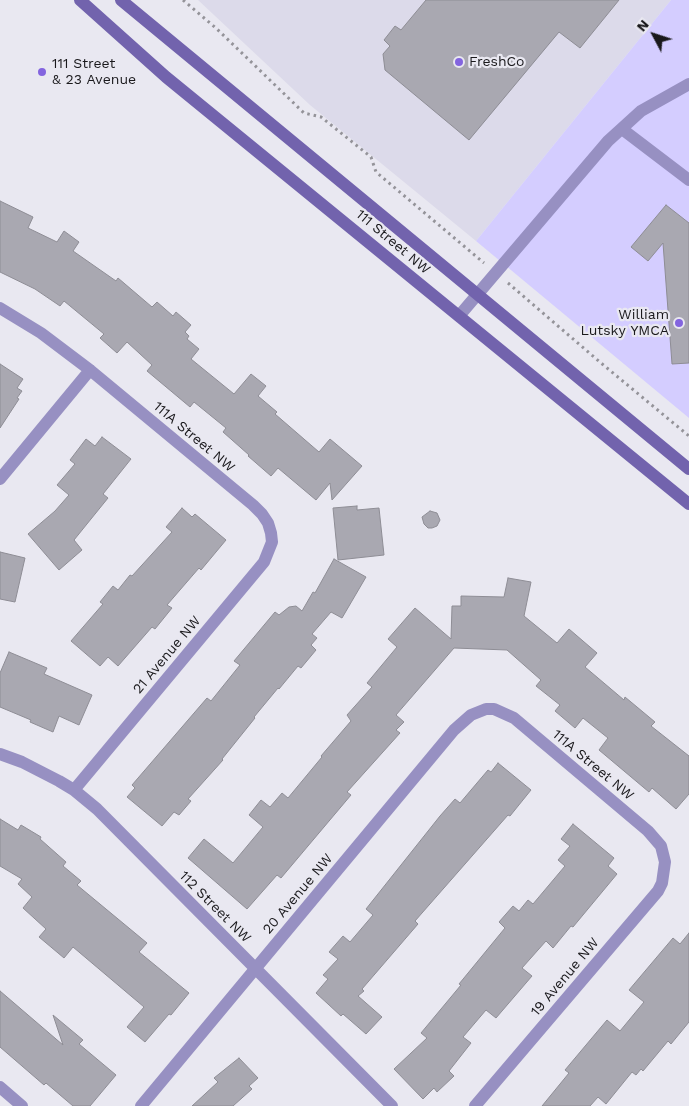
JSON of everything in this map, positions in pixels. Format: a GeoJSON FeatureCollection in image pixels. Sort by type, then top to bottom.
{"type":"FeatureCollection","features":[{"type":"Feature","properties":{"kind":"main road","name":"111 Street NW"},"geometry":{"type":"LineString","coordinates":[[80,0],[166,77],[689,504]]}},
{"type":"Feature","properties":{"kind":"main road","name":"111 Street NW"},"geometry":{"type":"LineString","coordinates":[[122,0],[689,469]]}},
{"type":"Feature","properties":{"kind":"street"},"geometry":{"type":"LineString","coordinates":[[459,316],[608,141],[641,111],[689,84]]}},
{"type":"Feature","properties":{"kind":"street"},"geometry":{"type":"LineString","coordinates":[[622,129],[689,180]]}},
{"type":"Feature","properties":{"kind":"street","name":"111A Street NW"},"geometry":{"type":"LineString","coordinates":[[0,308],[41,333],[90,370],[262,514],[268,523],[271,533]]}},
{"type":"Feature","properties":{"kind":"street"},"geometry":{"type":"LineString","coordinates":[[0,479],[90,370]]}},
{"type":"Feature","properties":{"kind":"street","name":"21 Avenue NW"},"geometry":{"type":"LineString","coordinates":[[74,790],[264,562],[272,542],[271,533]]}},
{"type":"Feature","properties":{"kind":"street","name":"111A Street NW"},"geometry":{"type":"LineString","coordinates":[[486,709],[494,709],[514,718],[648,831],[660,846],[665,862]]}},
{"type":"Feature","properties":{"kind":"street","name":"20 Avenue NW"},"geometry":{"type":"LineString","coordinates":[[140,1106],[454,730],[471,715],[486,709]]}},
{"type":"Feature","properties":{"kind":"street","name":"112 Street NW"},"geometry":{"type":"LineString","coordinates":[[0,754],[22,762],[74,790],[97,809],[392,1106]]}},
{"type":"Feature","properties":{"kind":"street","name":"19 Avenue NW"},"geometry":{"type":"LineString","coordinates":[[475,1106],[658,891],[662,882],[665,862]]}},
{"type":"Feature","properties":{"kind":"street"},"geometry":{"type":"LineString","coordinates":[[0,1087],[22,1106]]}},
{"type":"Feature","properties":{"kind":"path"},"geometry":{"type":"LineString","coordinates":[[183,0],[217,29],[304,113],[321,117],[371,157],[376,172],[689,436]]}},
{"type":"Feature","properties":{"kind":"shaded area"},"geometry":{"type":"Polygon","coordinates":[[[198,0],[671,0],[476,241],[310,105],[198,0]]]}},
{"type":"Feature","properties":{"kind":"shaded area"},"geometry":{"type":"Polygon","coordinates":[[[671,0],[689,0],[689,418],[476,241],[671,0]]]}},
{"type":"Feature","properties":{"kind":"building","name":"FreshCo"},"geometry":{"type":"Polygon","coordinates":[[[426,0],[619,0],[580,48],[559,32],[469,140],[385,70],[383,54],[390,46],[384,40],[395,26],[401,30],[426,0]]]}},
{"type":"Feature","properties":{"kind":"building"},"geometry":{"type":"Polygon","coordinates":[[[0,201],[33,217],[28,228],[57,242],[64,231],[79,242],[73,251],[116,281],[118,278],[152,307],[157,302],[173,316],[176,312],[191,325],[185,332],[189,336],[187,339],[199,349],[191,359],[234,394],[251,374],[266,386],[258,396],[277,412],[275,414],[319,452],[330,439],[362,466],[332,500],[330,483],[316,500],[278,468],[271,476],[223,432],[226,428],[194,402],[190,407],[147,371],[152,365],[127,342],[117,353],[100,338],[104,334],[64,301],[60,306],[35,289],[0,272],[0,201]]]}},
{"type":"Feature","properties":{"kind":"building"},"geometry":{"type":"Polygon","coordinates":[[[666,205],[689,223],[689,363],[672,364],[663,243],[648,261],[631,247],[666,205]]]}},
{"type":"Feature","properties":{"kind":"building"},"geometry":{"type":"Polygon","coordinates":[[[0,364],[23,379],[17,388],[22,391],[17,398],[19,399],[0,428],[0,364]]]}},
{"type":"Feature","properties":{"kind":"building"},"geometry":{"type":"Polygon","coordinates":[[[102,437],[131,459],[103,494],[108,498],[74,540],[82,550],[59,570],[28,534],[55,511],[69,495],[57,485],[75,464],[70,460],[86,439],[95,446],[102,437]]]}},
{"type":"Feature","properties":{"kind":"building"},"geometry":{"type":"Polygon","coordinates":[[[357,506],[357,510],[379,508],[384,555],[338,560],[333,508],[357,506]]]}},
{"type":"Feature","properties":{"kind":"building"},"geometry":{"type":"Polygon","coordinates":[[[182,508],[192,517],[195,514],[226,540],[201,570],[199,568],[167,605],[172,608],[155,629],[152,627],[118,666],[108,657],[100,666],[71,641],[103,604],[100,602],[113,586],[118,590],[172,532],[166,527],[182,508]]]}},
{"type":"Feature","properties":{"kind":"building"},"geometry":{"type":"Polygon","coordinates":[[[430,511],[437,513],[440,520],[437,526],[428,528],[424,524],[422,517],[430,511]]]}},
{"type":"Feature","properties":{"kind":"building"},"geometry":{"type":"Polygon","coordinates":[[[0,552],[25,558],[15,602],[0,599],[0,552]]]}},
{"type":"Feature","properties":{"kind":"building"},"geometry":{"type":"Polygon","coordinates":[[[334,559],[366,577],[342,618],[331,612],[312,634],[317,638],[311,645],[316,650],[301,668],[298,666],[278,688],[223,760],[188,799],[191,801],[179,815],[174,812],[162,826],[127,797],[135,788],[132,785],[207,698],[211,701],[240,665],[234,661],[275,612],[279,615],[289,607],[296,606],[302,611],[313,592],[315,593],[334,559]]]}},
{"type":"Feature","properties":{"kind":"building"},"geometry":{"type":"Polygon","coordinates":[[[508,578],[531,582],[524,616],[557,643],[569,629],[597,653],[585,667],[624,700],[625,697],[655,722],[651,726],[689,756],[689,794],[676,809],[652,788],[649,792],[599,750],[608,738],[583,718],[575,728],[555,711],[560,705],[536,686],[541,680],[507,650],[454,648],[396,715],[404,722],[396,730],[400,733],[347,792],[351,795],[281,878],[277,875],[247,909],[188,858],[204,839],[233,863],[263,827],[249,815],[261,800],[270,807],[282,793],[288,798],[351,721],[347,715],[372,687],[367,683],[397,647],[388,639],[415,608],[451,639],[452,606],[461,606],[461,596],[504,597],[508,578]]]}},
{"type":"Feature","properties":{"kind":"building"},"geometry":{"type":"Polygon","coordinates":[[[9,652],[47,668],[44,674],[92,695],[79,725],[59,716],[53,732],[0,707],[0,673],[9,652]]]}},
{"type":"Feature","properties":{"kind":"building"},"geometry":{"type":"Polygon","coordinates":[[[498,763],[531,790],[510,816],[508,815],[415,921],[418,924],[362,989],[364,991],[358,996],[382,1017],[366,1034],[343,1014],[341,1016],[316,993],[328,979],[323,975],[338,959],[329,952],[343,936],[350,942],[373,915],[366,909],[440,816],[455,799],[460,803],[488,770],[491,772],[498,763]]]}},
{"type":"Feature","properties":{"kind":"building"},"geometry":{"type":"Polygon","coordinates":[[[0,819],[18,830],[21,825],[41,837],[40,839],[66,862],[63,866],[81,881],[77,885],[147,943],[139,952],[189,993],[145,1042],[127,1027],[144,1007],[73,947],[64,958],[39,937],[46,929],[23,908],[32,897],[18,884],[22,879],[0,866],[0,819]]]}},
{"type":"Feature","properties":{"kind":"building"},"geometry":{"type":"Polygon","coordinates":[[[573,824],[614,858],[608,866],[617,874],[553,948],[546,941],[522,968],[532,976],[496,1018],[486,1010],[463,1037],[471,1043],[449,1071],[454,1076],[437,1092],[434,1088],[423,1099],[394,1069],[427,1038],[421,1033],[505,928],[499,922],[513,906],[519,911],[528,900],[533,904],[565,866],[558,860],[570,846],[561,839],[573,824]]]}},
{"type":"Feature","properties":{"kind":"building"},"geometry":{"type":"Polygon","coordinates":[[[689,933],[689,1022],[671,1044],[668,1041],[643,1071],[641,1069],[636,1075],[632,1072],[606,1104],[598,1097],[590,1106],[542,1106],[569,1073],[565,1070],[607,1020],[620,1031],[644,1002],[629,990],[673,938],[680,944],[689,933]]]}},
{"type":"Feature","properties":{"kind":"building"},"geometry":{"type":"Polygon","coordinates":[[[0,991],[63,1045],[53,1015],[83,1040],[79,1044],[116,1075],[90,1106],[73,1106],[46,1083],[44,1085],[0,1047],[0,991]]]}},
{"type":"Feature","properties":{"kind":"building"},"geometry":{"type":"Polygon","coordinates":[[[239,1058],[258,1078],[249,1086],[252,1089],[233,1106],[192,1106],[218,1082],[214,1078],[239,1058]]]}},
{"type":"Feature","properties":{"kind":"place","name":"FreshCo"},"geometry":{"type":"Point","coordinates":[459,62]}},
{"type":"Feature","properties":{"kind":"place","name":"111 Street & 23 Avenue"},"geometry":{"type":"Point","coordinates":[42,72]}},
{"type":"Feature","properties":{"kind":"place","name":"William Lutsky YMCA"},"geometry":{"type":"Point","coordinates":[679,323]}}]}
